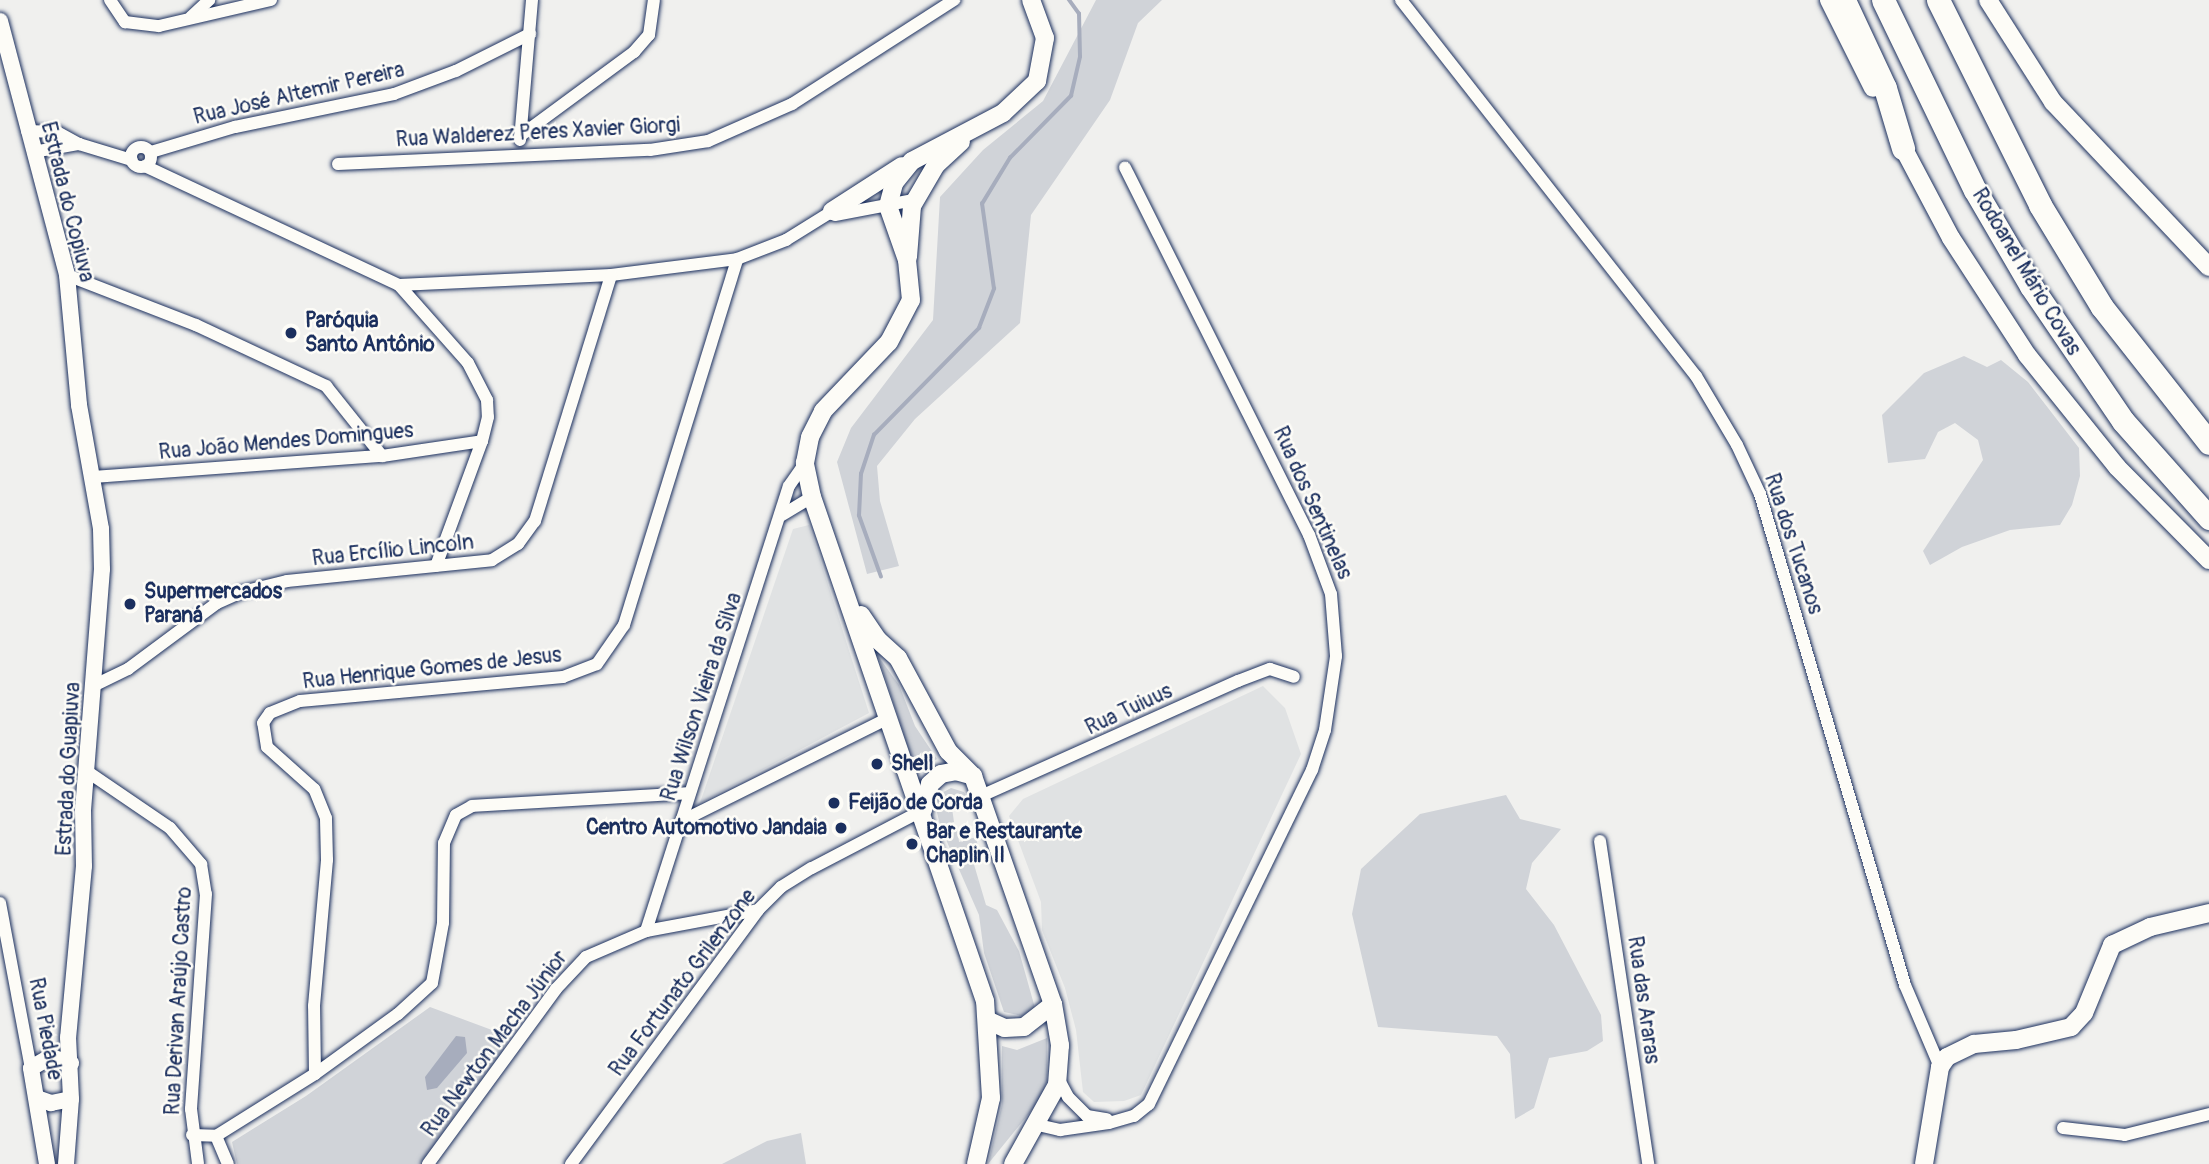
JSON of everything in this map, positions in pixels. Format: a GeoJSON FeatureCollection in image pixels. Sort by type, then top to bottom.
{"type":"FeatureCollection","features":[{"type":"Feature","properties":{"kind":"highway"},"geometry":{"type":"LineString","coordinates":[[1844,0],[1885,88],[1903,148]]}},
{"type":"Feature","properties":{"kind":"highway","name":"Rodoanel Mário Covas"},"geometry":{"type":"LineString","coordinates":[[1883,0],[1975,190],[2031,286],[2123,421],[2209,518]]}},
{"type":"Feature","properties":{"kind":"highway"},"geometry":{"type":"LineString","coordinates":[[1938,0],[2040,205],[2102,307],[2209,443]]}},
{"type":"Feature","properties":{"kind":"main road"},"geometry":{"type":"LineString","coordinates":[[832,211],[912,161],[980,125],[1021,99],[1037,81],[1045,38],[1031,0]]}},
{"type":"Feature","properties":{"kind":"main road"},"geometry":{"type":"LineString","coordinates":[[1829,0],[1951,238],[2027,355],[2117,467],[2209,560]]}},
{"type":"Feature","properties":{"kind":"main road"},"geometry":{"type":"LineString","coordinates":[[1988,0],[2053,102],[2209,267]]}},
{"type":"Feature","properties":{"kind":"main road"},"geometry":{"type":"LineString","coordinates":[[907,260],[915,200],[936,165],[980,125]]}},
{"type":"Feature","properties":{"kind":"main road"},"geometry":{"type":"LineString","coordinates":[[912,161],[894,183],[888,206],[913,284],[902,321],[872,362],[839,389],[823,411],[810,437],[805,463],[812,497],[849,597],[887,719],[922,810],[989,1021],[991,1098],[976,1164]]}},
{"type":"Feature","properties":{"kind":"main road"},"geometry":{"type":"LineString","coordinates":[[849,597],[878,640],[898,658],[948,751],[973,776],[1053,1004],[1060,1045],[1058,1078],[1034,1132],[1013,1164]]}},
{"type":"Feature","properties":{"kind":"main road"},"geometry":{"type":"LineString","coordinates":[[922,810],[930,784],[941,774],[956,771],[973,776]]}},
{"type":"Feature","properties":{"kind":"main road"},"geometry":{"type":"LineString","coordinates":[[1924,1164],[1940,1067],[1959,1049],[1975,1044],[2016,1040],[2071,1027],[2084,1013],[2112,945],[2150,927],[2209,913]]}},
{"type":"Feature","properties":{"kind":"main road"},"geometry":{"type":"LineString","coordinates":[[989,1021],[1005,1028],[1024,1027],[1053,1004]]}},
{"type":"Feature","properties":{"kind":"main road"},"geometry":{"type":"LineString","coordinates":[[1027,1164],[1034,1132]]}},
{"type":"Feature","properties":{"kind":"street"},"geometry":{"type":"LineString","coordinates":[[110,0],[125,22],[134,26],[159,26],[271,0]]}},
{"type":"Feature","properties":{"kind":"street"},"geometry":{"type":"LineString","coordinates":[[190,18],[209,0]]}},
{"type":"Feature","properties":{"kind":"street"},"geometry":{"type":"LineString","coordinates":[[519,154],[532,0]]}},
{"type":"Feature","properties":{"kind":"street"},"geometry":{"type":"LineString","coordinates":[[520,136],[634,52],[649,35],[654,0]]}},
{"type":"Feature","properties":{"kind":"street","name":"Rua Walderez Peres Xavier Giorgi"},"geometry":{"type":"LineString","coordinates":[[338,164],[650,150],[708,141],[744,129],[792,104],[954,0]]}},
{"type":"Feature","properties":{"kind":"street","name":"Rua dos Tucanos"},"geometry":{"type":"LineString","coordinates":[[1401,0],[1696,376],[1737,445],[1760,494],[1905,985],[1940,1067]]}},
{"type":"Feature","properties":{"kind":"street","name":"Estrada do Copiuva"},"geometry":{"type":"LineString","coordinates":[[0,21],[67,275],[79,405],[93,477]]}},
{"type":"Feature","properties":{"kind":"street","name":"Rua José Altemir Pereira"},"geometry":{"type":"LineString","coordinates":[[132,160],[136,148],[151,152],[235,127],[394,94],[466,66],[530,34]]}},
{"type":"Feature","properties":{"kind":"street"},"geometry":{"type":"LineString","coordinates":[[27,131],[57,132],[79,144],[132,160],[399,285],[479,380],[488,417],[482,441],[436,566]]}},
{"type":"Feature","properties":{"kind":"street"},"geometry":{"type":"LineString","coordinates":[[33,152],[79,144]]}},
{"type":"Feature","properties":{"kind":"street"},"geometry":{"type":"LineString","coordinates":[[145,166],[151,152]]}},
{"type":"Feature","properties":{"kind":"street","name":"Rua dos Sentinelas"},"geometry":{"type":"LineString","coordinates":[[1034,1132],[1118,1120],[1143,1111],[1159,1088],[1298,804],[1325,730],[1336,634],[1331,594],[1309,535],[1125,167]]}},
{"type":"Feature","properties":{"kind":"street"},"geometry":{"type":"LineString","coordinates":[[399,285],[611,275],[737,259],[786,240],[832,211],[894,183]]}},
{"type":"Feature","properties":{"kind":"street"},"geometry":{"type":"LineString","coordinates":[[814,222],[865,206],[888,206],[915,200]]}},
{"type":"Feature","properties":{"kind":"street","name":"Rua Henrique Gomes de Jesus"},"geometry":{"type":"LineString","coordinates":[[315,1074],[314,1006],[326,884],[326,818],[314,789],[267,747],[263,723],[270,713],[300,701],[562,677],[597,664],[624,625],[737,259]]}},
{"type":"Feature","properties":{"kind":"street"},"geometry":{"type":"LineString","coordinates":[[67,275],[196,325],[326,386],[382,456]]}},
{"type":"Feature","properties":{"kind":"street","name":"Rua Ercílio Lincoln"},"geometry":{"type":"LineString","coordinates":[[95,685],[128,669],[217,603],[242,592],[287,581],[436,566],[505,554],[535,521],[611,275]]}},
{"type":"Feature","properties":{"kind":"street","name":"Rua João Mendes Domingues"},"geometry":{"type":"LineString","coordinates":[[93,477],[382,456],[482,441]]}},
{"type":"Feature","properties":{"kind":"street","name":"Rua Wilson Vieira da Silva"},"geometry":{"type":"LineString","coordinates":[[646,931],[782,515],[789,486],[805,463]]}},
{"type":"Feature","properties":{"kind":"street","name":"Estrada do Guapiuva"},"geometry":{"type":"LineString","coordinates":[[66,1164],[71,1098],[68,1037],[85,866],[85,770],[95,685],[102,569],[93,477]]}},
{"type":"Feature","properties":{"kind":"street"},"geometry":{"type":"LineString","coordinates":[[782,515],[812,497]]}},
{"type":"Feature","properties":{"kind":"street","name":"Rua Tuiuus"},"geometry":{"type":"LineString","coordinates":[[981,796],[1238,681],[1270,669],[1294,677]]}},
{"type":"Feature","properties":{"kind":"street"},"geometry":{"type":"LineString","coordinates":[[682,821],[887,719]]}},
{"type":"Feature","properties":{"kind":"street","name":"Rua Derivan Araújo Castro"},"geometry":{"type":"LineString","coordinates":[[85,770],[170,828],[201,864],[206,894],[192,1135],[198,1164]]}},
{"type":"Feature","properties":{"kind":"street"},"geometry":{"type":"LineString","coordinates":[[192,1135],[216,1136],[315,1074],[398,1014],[432,983],[442,934],[444,843],[456,814],[472,806],[690,793]]}},
{"type":"Feature","properties":{"kind":"street","name":"Rua Fortunato Grilenzone"},"geometry":{"type":"LineString","coordinates":[[570,1164],[758,909],[781,887],[812,868],[922,810]]}},
{"type":"Feature","properties":{"kind":"street","name":"Rua das Araras"},"geometry":{"type":"LineString","coordinates":[[1600,841],[1648,1164]]}},
{"type":"Feature","properties":{"kind":"street","name":"Rua Piedade"},"geometry":{"type":"LineString","coordinates":[[0,903],[47,1164]]}},
{"type":"Feature","properties":{"kind":"street","name":"Rua Newton Macha Júnior"},"geometry":{"type":"LineString","coordinates":[[428,1164],[569,974],[586,957],[646,931],[758,909]]}},
{"type":"Feature","properties":{"kind":"street"},"geometry":{"type":"LineString","coordinates":[[31,1068],[50,1056],[68,1037]]}},
{"type":"Feature","properties":{"kind":"street"},"geometry":{"type":"LineString","coordinates":[[50,1056],[71,1063]]}},
{"type":"Feature","properties":{"kind":"street"},"geometry":{"type":"LineString","coordinates":[[1058,1078],[1068,1097],[1087,1116],[1118,1120]]}},
{"type":"Feature","properties":{"kind":"street"},"geometry":{"type":"LineString","coordinates":[[37,1098],[51,1103],[71,1098]]}},
{"type":"Feature","properties":{"kind":"street"},"geometry":{"type":"LineString","coordinates":[[2063,1128],[2125,1135],[2209,1114]]}},
{"type":"Feature","properties":{"kind":"street"},"geometry":{"type":"LineString","coordinates":[[216,1136],[228,1164]]}},
{"type":"Feature","properties":{"kind":"shaded area"},"geometry":{"type":"Polygon","coordinates":[[[1096,0],[1162,0],[1138,23],[1110,100],[1031,215],[1020,323],[915,419],[877,466],[880,501],[899,566],[867,574],[837,462],[851,428],[933,320],[940,197],[983,150],[1043,101],[1096,0]]]}},
{"type":"Feature","properties":{"kind":"shaded area"},"geometry":{"type":"Polygon","coordinates":[[[1964,356],[1987,367],[2001,360],[2028,382],[2079,448],[2080,476],[2072,505],[2060,525],[2010,530],[1962,547],[1930,565],[1923,551],[1983,460],[1978,440],[1955,423],[1938,432],[1925,459],[1888,463],[1882,415],[1924,373],[1964,356]]]}},
{"type":"Feature","properties":{"kind":"shaded area"},"geometry":{"type":"Polygon","coordinates":[[[809,525],[869,713],[700,803],[793,529],[809,525]]]}},
{"type":"Feature","properties":{"kind":"shaded area"},"geometry":{"type":"Polygon","coordinates":[[[878,656],[899,685],[915,726],[937,759],[916,772],[878,656]]]}},
{"type":"Feature","properties":{"kind":"shaded area"},"geometry":{"type":"Polygon","coordinates":[[[1263,686],[1285,708],[1301,754],[1141,1095],[1124,1101],[1094,1102],[1083,1092],[1076,1030],[1065,988],[1042,930],[1041,902],[1009,816],[1023,799],[1263,686]]]}},
{"type":"Feature","properties":{"kind":"shaded area"},"geometry":{"type":"Polygon","coordinates":[[[951,788],[964,792],[970,803],[952,808],[954,822],[940,825],[935,804],[938,795],[951,788]]]}},
{"type":"Feature","properties":{"kind":"shaded area"},"geometry":{"type":"Polygon","coordinates":[[[1506,795],[1520,819],[1561,829],[1532,863],[1526,889],[1554,925],[1601,1015],[1603,1041],[1587,1051],[1549,1058],[1534,1108],[1515,1119],[1510,1054],[1497,1036],[1378,1027],[1352,914],[1361,869],[1420,814],[1506,795]]]}},
{"type":"Feature","properties":{"kind":"shaded area"},"geometry":{"type":"Polygon","coordinates":[[[957,826],[959,842],[976,837],[979,852],[970,851],[986,905],[997,910],[1019,951],[1035,1008],[1022,1016],[1004,1012],[984,953],[979,915],[944,835],[957,826]]]}},
{"type":"Feature","properties":{"kind":"shaded area"},"geometry":{"type":"Polygon","coordinates":[[[430,1007],[500,1033],[505,1052],[422,1164],[237,1164],[232,1142],[306,1096],[430,1007]]]}},
{"type":"Feature","properties":{"kind":"shaded area"},"geometry":{"type":"Polygon","coordinates":[[[1047,1038],[1047,1081],[1040,1100],[988,1164],[1002,1104],[1002,1046],[1017,1050],[1047,1038]]]}},
{"type":"Feature","properties":{"kind":"shaded area"},"geometry":{"type":"Polygon","coordinates":[[[801,1133],[806,1164],[722,1164],[767,1141],[801,1133]]]}},
{"type":"Feature","properties":{"kind":"water"},"geometry":{"type":"Polygon","coordinates":[[[456,1036],[465,1037],[467,1053],[437,1088],[427,1090],[425,1077],[456,1036]]]}},
{"type":"Feature","properties":{"kind":"waterway"},"geometry":{"type":"LineString","coordinates":[[881,577],[859,516],[861,474],[874,435],[979,328],[994,289],[982,204],[1010,158],[1071,96],[1080,57],[1079,14],[1069,0]]}},
{"type":"Feature","properties":{"kind":"place","name":"Paróquia Santo Antônio"},"geometry":{"type":"Point","coordinates":[291,333]}},
{"type":"Feature","properties":{"kind":"place","name":"Supermercados Paraná"},"geometry":{"type":"Point","coordinates":[130,604]}},
{"type":"Feature","properties":{"kind":"place","name":"Shell"},"geometry":{"type":"Point","coordinates":[877,764]}},
{"type":"Feature","properties":{"kind":"place","name":"Feijão de Corda"},"geometry":{"type":"Point","coordinates":[834,803]}},
{"type":"Feature","properties":{"kind":"place","name":"Centro Automotivo Jandaia"},"geometry":{"type":"Point","coordinates":[841,828]}},
{"type":"Feature","properties":{"kind":"place","name":"Bar e Restaurante Chaplin II"},"geometry":{"type":"Point","coordinates":[912,844]}}]}
